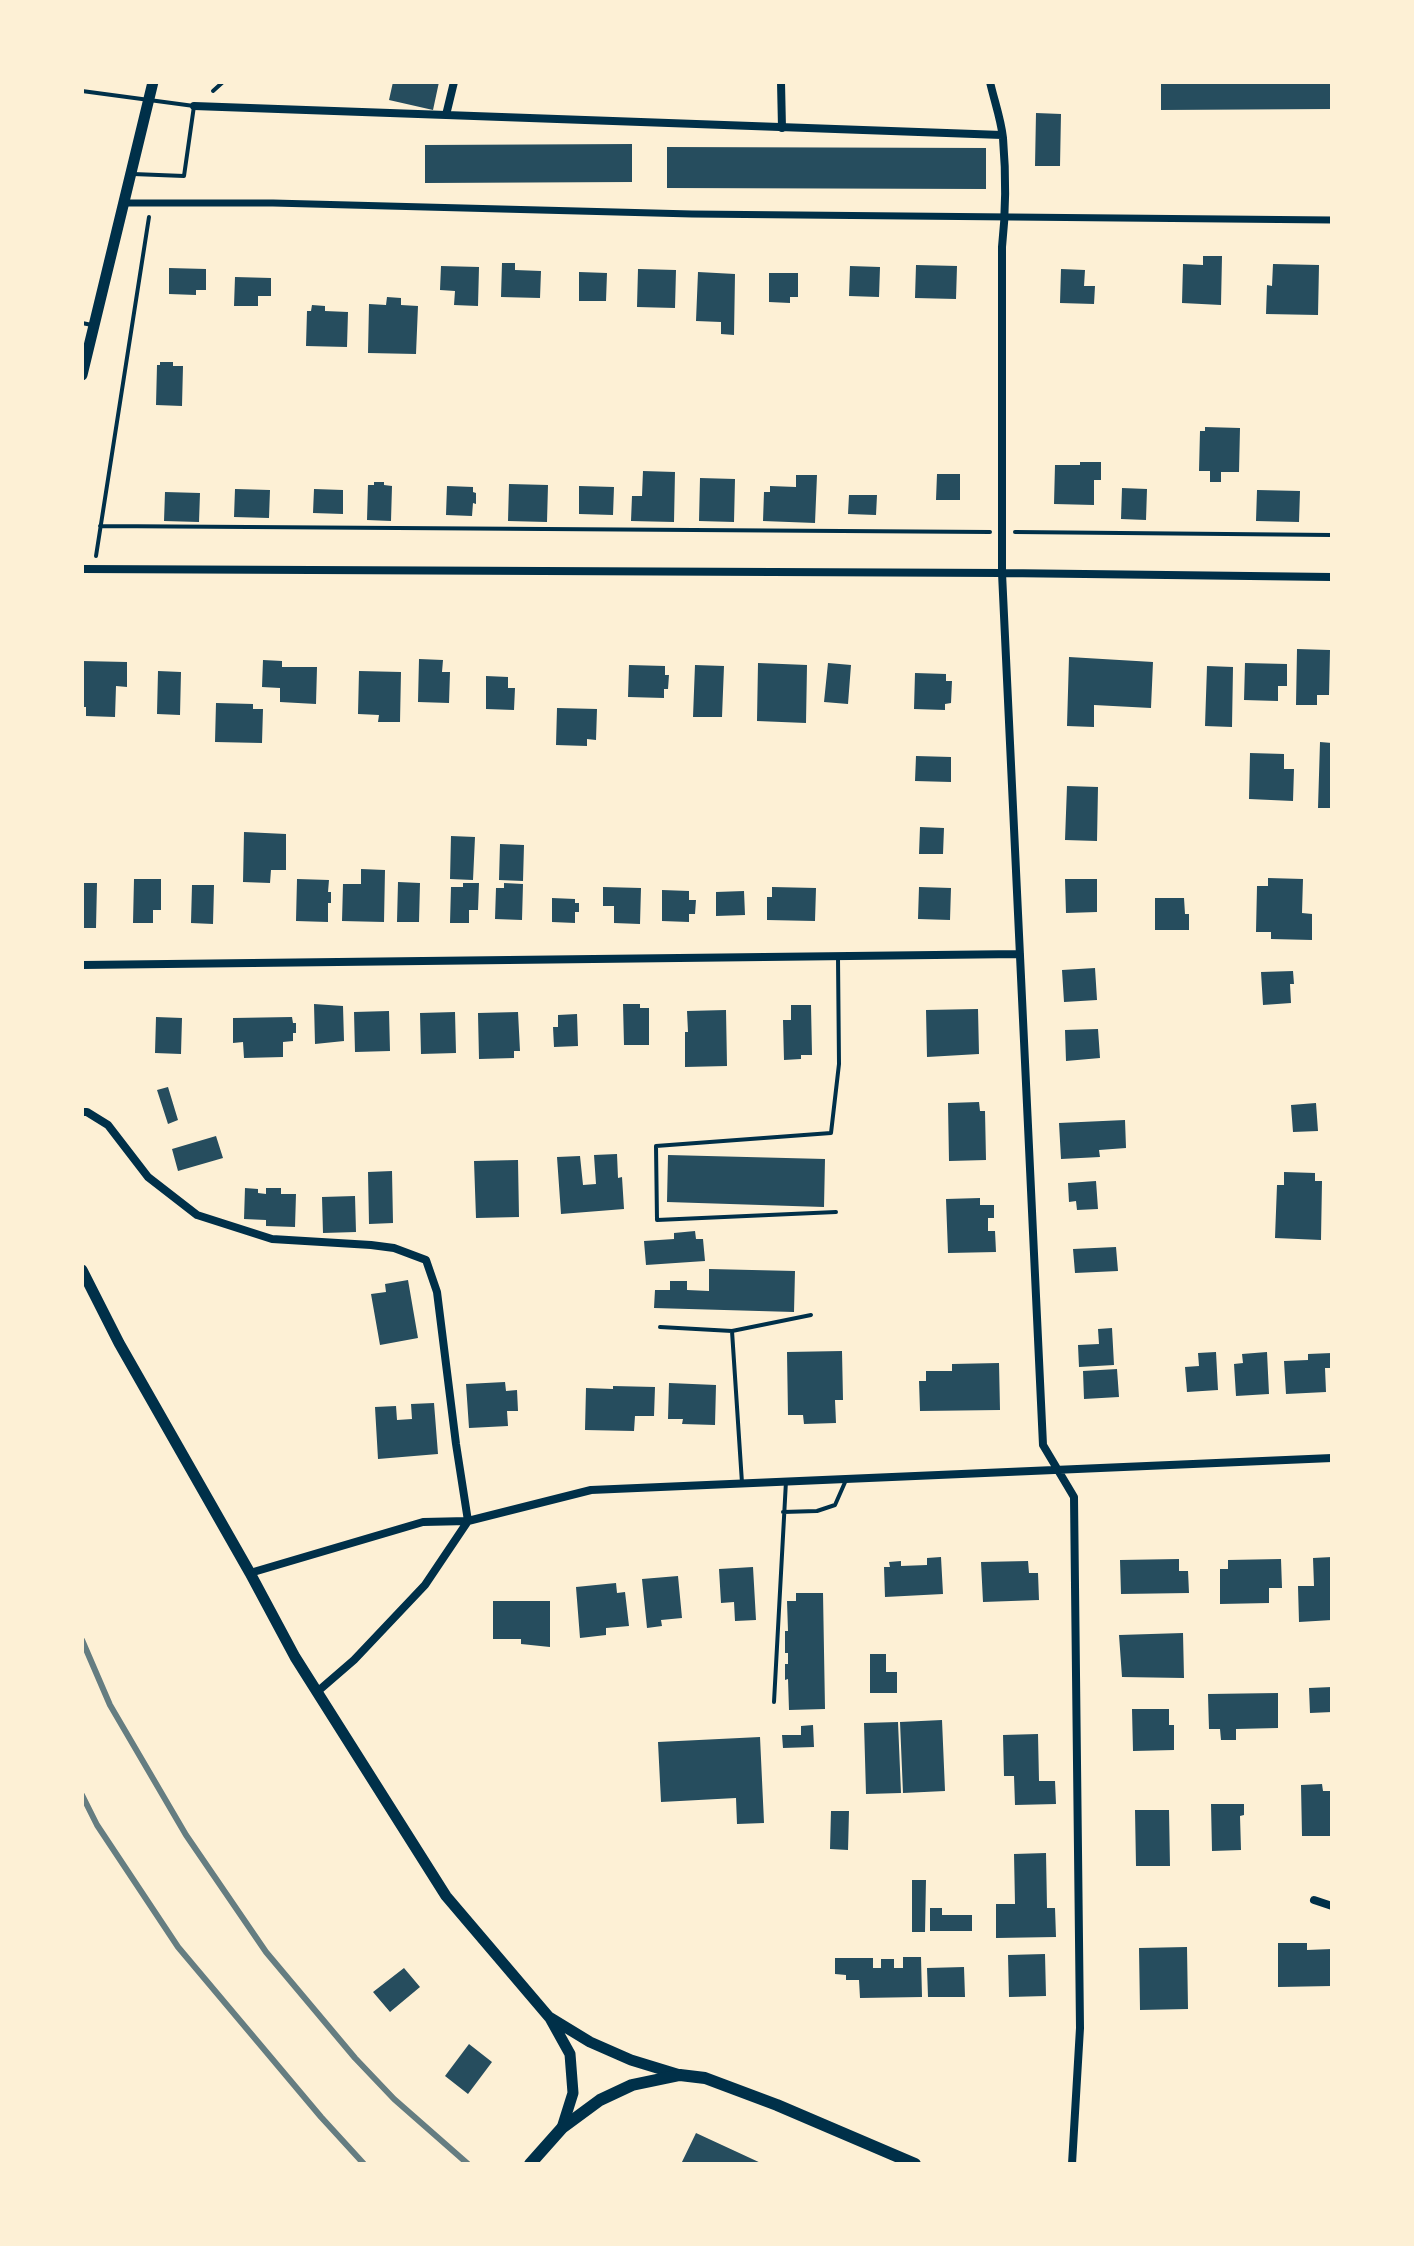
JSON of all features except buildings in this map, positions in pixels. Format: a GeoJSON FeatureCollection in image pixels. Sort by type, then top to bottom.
{"type":"FeatureCollection","features":[{"type":"Feature","properties":{"kind":"main road"},"geometry":{"type":"LineString","coordinates":[[530,2164],[562,2128],[600,2100],[632,2085],[680,2075],[705,2078],[777,2105],[915,2164]]}},
{"type":"Feature","properties":{"kind":"street"},"geometry":{"type":"LineString","coordinates":[[82,375],[88,324],[124,203],[153,82]]}},
{"type":"Feature","properties":{"kind":"street"},"geometry":{"type":"LineString","coordinates":[[446,115],[454,82]]}},
{"type":"Feature","properties":{"kind":"street"},"geometry":{"type":"LineString","coordinates":[[781,82],[782,128]]}},
{"type":"Feature","properties":{"kind":"street"},"geometry":{"type":"LineString","coordinates":[[990,82],[1002,135],[1005,216],[1002,247],[1002,573],[1043,1445],[1074,1497],[1080,2028],[1072,2164]]}},
{"type":"Feature","properties":{"kind":"street"},"geometry":{"type":"LineString","coordinates":[[194,106],[1002,135]]}},
{"type":"Feature","properties":{"kind":"street"},"geometry":{"type":"LineString","coordinates":[[124,203],[273,203],[692,214],[1332,220]]}},
{"type":"Feature","properties":{"kind":"street"},"geometry":{"type":"LineString","coordinates":[[82,569],[1332,577]]}},
{"type":"Feature","properties":{"kind":"street"},"geometry":{"type":"LineString","coordinates":[[82,965],[1020,954]]}},
{"type":"Feature","properties":{"kind":"street"},"geometry":{"type":"LineString","coordinates":[[82,1112],[108,1125],[148,1177],[197,1215],[272,1239],[394,1248],[426,1260],[437,1292],[468,1521],[425,1585],[354,1660],[317,1692]]}},
{"type":"Feature","properties":{"kind":"street"},"geometry":{"type":"LineString","coordinates":[[82,1270],[119,1343],[295,1657],[446,1896],[549,2017],[570,2054],[573,2093],[562,2128]]}},
{"type":"Feature","properties":{"kind":"street"},"geometry":{"type":"LineString","coordinates":[[250,1573],[423,1522],[468,1521],[591,1490],[1332,1458]]}},
{"type":"Feature","properties":{"kind":"street"},"geometry":{"type":"LineString","coordinates":[[1314,1900],[1332,1906]]}},
{"type":"Feature","properties":{"kind":"street"},"geometry":{"type":"LineString","coordinates":[[549,2017],[590,2042],[631,2060],[680,2075]]}},
{"type":"Feature","properties":{"kind":"lane"},"geometry":{"type":"LineString","coordinates":[[82,91],[194,106],[184,176],[131,173]]}},
{"type":"Feature","properties":{"kind":"lane"},"geometry":{"type":"LineString","coordinates":[[836,1212],[657,1220],[656,1146],[831,1133],[839,1064],[837,956]]}},
{"type":"Feature","properties":{"kind":"lane"},"geometry":{"type":"LineString","coordinates":[[660,1327],[732,1331],[811,1315]]}},
{"type":"Feature","properties":{"kind":"lane"},"geometry":{"type":"LineString","coordinates":[[732,1331],[742,1483]]}},
{"type":"Feature","properties":{"kind":"lane"},"geometry":{"type":"LineString","coordinates":[[783,1512],[817,1511],[835,1505],[846,1478]]}},
{"type":"Feature","properties":{"kind":"lane"},"geometry":{"type":"LineString","coordinates":[[774,1702],[786,1480]]}},
{"type":"Feature","properties":{"kind":"path"},"geometry":{"type":"LineString","coordinates":[[94,569],[151,203]]}},
{"type":"Feature","properties":{"kind":"path"},"geometry":{"type":"LineString","coordinates":[[100,526],[1332,535]]}},
{"type":"Feature","properties":{"kind":"railway"},"geometry":{"type":"LineString","coordinates":[[82,1640],[110,1705],[186,1835],[266,1952],[355,2058],[394,2099],[468,2164]]}},
{"type":"Feature","properties":{"kind":"railway"},"geometry":{"type":"LineString","coordinates":[[82,1795],[97,1825],[178,1947],[364,2164]]}}]}
